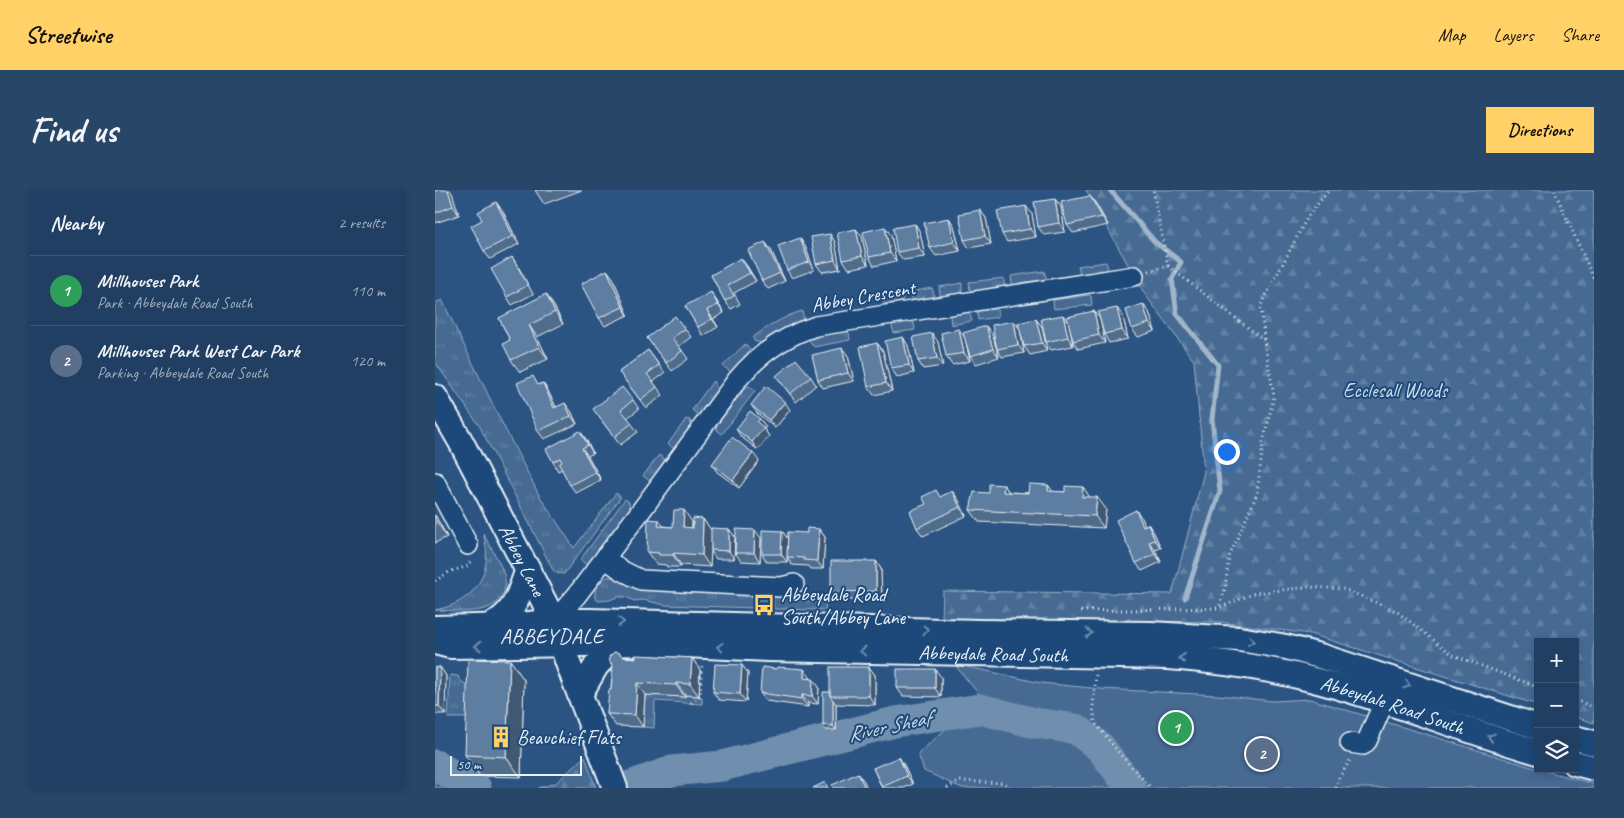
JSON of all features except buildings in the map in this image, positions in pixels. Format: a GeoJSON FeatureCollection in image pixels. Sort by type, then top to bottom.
{"type":"FeatureCollection","features":[{"type":"Feature","properties":{"kind":"main road","name":"Abbey Lane"},"geometry":{"type":"LineString","coordinates":[[435,397],[461,442],[554,621],[611,779]]}},
{"type":"Feature","properties":{"kind":"main road"},"geometry":{"type":"LineString","coordinates":[[488,627],[498,622],[513,607],[528,569]]}},
{"type":"Feature","properties":{"kind":"main road","name":"Abbeydale Road South"},"geometry":{"type":"LineString","coordinates":[[435,628],[488,627],[554,621],[659,622],[978,632],[1150,634],[1232,638],[1286,647],[1320,656],[1534,726]]}},
{"type":"Feature","properties":{"kind":"main road","name":"Abbeydale Road South"},"geometry":{"type":"LineString","coordinates":[[435,642],[450,646],[618,643],[769,650],[1169,657],[1237,664],[1315,680],[1534,751]]}},
{"type":"Feature","properties":{"kind":"main road"},"geometry":{"type":"LineString","coordinates":[[580,694],[596,666],[618,643]]}},
{"type":"Feature","properties":{"kind":"main road"},"geometry":{"type":"LineString","coordinates":[[1579,739],[1594,743]]}},
{"type":"Feature","properties":{"kind":"main road"},"geometry":{"type":"LineString","coordinates":[[1579,764],[1594,768]]}},
{"type":"Feature","properties":{"kind":"street","name":"Abbey Crescent"},"geometry":{"type":"LineString","coordinates":[[554,621],[605,558],[744,372],[764,352],[794,334],[816,326],[1134,276]]}},
{"type":"Feature","properties":{"kind":"street"},"geometry":{"type":"LineString","coordinates":[[435,482],[468,545]]}},
{"type":"Feature","properties":{"kind":"street"},"geometry":{"type":"LineString","coordinates":[[605,558],[621,570],[641,580],[781,587],[794,584]]}},
{"type":"Feature","properties":{"kind":"street"},"geometry":{"type":"LineString","coordinates":[[1357,744],[1370,735],[1384,702]]}},
{"type":"Feature","properties":{"kind":"path"},"geometry":{"type":"LineString","coordinates":[[1153,190],[1168,265],[1264,340]]}},
{"type":"Feature","properties":{"kind":"path"},"geometry":{"type":"LineString","coordinates":[[1219,608],[1225,589],[1229,557],[1257,494],[1263,444],[1274,396],[1264,340],[1261,305],[1308,216],[1329,190]]}},
{"type":"Feature","properties":{"kind":"path"},"geometry":{"type":"LineString","coordinates":[[1555,190],[1594,280]]}},
{"type":"Feature","properties":{"kind":"path"},"geometry":{"type":"LineString","coordinates":[[435,581],[449,572],[469,564],[471,559],[468,545]]}},
{"type":"Feature","properties":{"kind":"path"},"geometry":{"type":"LineString","coordinates":[[1081,611],[1219,608],[1255,593],[1309,587],[1343,589],[1396,611],[1453,655],[1534,685]]}},
{"type":"Feature","properties":{"kind":"path"},"geometry":{"type":"LineString","coordinates":[[691,703],[700,696],[703,646]]}},
{"type":"Feature","properties":{"kind":"path"},"geometry":{"type":"LineString","coordinates":[[1096,655],[1096,686],[1093,706],[1095,723],[1119,754],[1151,788]]}},
{"type":"Feature","properties":{"kind":"path"},"geometry":{"type":"LineString","coordinates":[[1579,701],[1594,706]]}},
{"type":"Feature","properties":{"kind":"path"},"geometry":{"type":"LineString","coordinates":[[1336,788],[1339,778],[1357,744]]}},
{"type":"Feature","properties":{"kind":"path"},"geometry":{"type":"LineString","coordinates":[[947,788],[960,781],[1004,783],[1011,788]]}},
{"type":"Feature","properties":{"kind":"green space","name":"Ecclesall Woods"},"geometry":{"type":"Polygon","coordinates":[[[1086,190],[1594,190],[1594,723],[1579,718],[1579,638],[1534,638],[1534,704],[1310,634],[1220,622],[942,619],[943,591],[1172,594],[1204,472],[1194,361],[1144,293],[1086,190]]]}},
{"type":"Feature","properties":{"kind":"green space"},"geometry":{"type":"Polygon","coordinates":[[[1106,262],[1108,268],[1106,271],[1086,275],[1080,273],[1078,266],[1106,262]]]}},
{"type":"Feature","properties":{"kind":"green space"},"geometry":{"type":"Polygon","coordinates":[[[1044,271],[1046,277],[1044,281],[1012,284],[1011,276],[1044,271]]]}},
{"type":"Feature","properties":{"kind":"green space"},"geometry":{"type":"Polygon","coordinates":[[[1004,278],[1003,287],[970,290],[969,282],[1004,278]]]}},
{"type":"Feature","properties":{"kind":"green space"},"geometry":{"type":"Polygon","coordinates":[[[962,283],[962,293],[942,296],[940,294],[939,287],[962,283]]]}},
{"type":"Feature","properties":{"kind":"green space"},"geometry":{"type":"Polygon","coordinates":[[[932,288],[934,295],[932,297],[911,300],[910,292],[932,288]]]}},
{"type":"Feature","properties":{"kind":"green space"},"geometry":{"type":"Polygon","coordinates":[[[902,292],[903,300],[901,302],[884,303],[882,295],[902,292]]]}},
{"type":"Feature","properties":{"kind":"green space"},"geometry":{"type":"Polygon","coordinates":[[[1091,296],[1092,305],[1054,309],[1053,300],[1091,296]]]}},
{"type":"Feature","properties":{"kind":"green space"},"geometry":{"type":"Polygon","coordinates":[[[442,300],[539,495],[574,548],[616,493],[621,497],[564,574],[556,573],[553,570],[480,427],[435,362],[435,303],[442,300]]]}},
{"type":"Feature","properties":{"kind":"green space"},"geometry":{"type":"Polygon","coordinates":[[[994,308],[998,311],[998,317],[978,320],[977,313],[979,311],[994,308]]]}},
{"type":"Feature","properties":{"kind":"green space"},"geometry":{"type":"Polygon","coordinates":[[[802,311],[804,319],[779,331],[761,343],[754,341],[753,337],[770,326],[802,311]]]}},
{"type":"Feature","properties":{"kind":"green space"},"geometry":{"type":"Polygon","coordinates":[[[969,312],[972,321],[951,325],[950,315],[969,312]]]}},
{"type":"Feature","properties":{"kind":"green space"},"geometry":{"type":"Polygon","coordinates":[[[911,321],[914,323],[915,330],[894,333],[893,324],[911,321]]]}},
{"type":"Feature","properties":{"kind":"green space"},"geometry":{"type":"Polygon","coordinates":[[[847,331],[850,340],[814,347],[809,340],[820,334],[847,331]]]}},
{"type":"Feature","properties":{"kind":"green space"},"geometry":{"type":"Polygon","coordinates":[[[745,344],[750,350],[732,373],[723,366],[745,344]]]}},
{"type":"Feature","properties":{"kind":"green space"},"geometry":{"type":"Polygon","coordinates":[[[713,381],[718,391],[700,414],[697,414],[692,410],[713,381]]]}},
{"type":"Feature","properties":{"kind":"green space"},"geometry":{"type":"Polygon","coordinates":[[[749,386],[755,391],[722,434],[717,430],[716,426],[746,387],[749,386]]]}},
{"type":"Feature","properties":{"kind":"green space"},"geometry":{"type":"Polygon","coordinates":[[[686,419],[690,420],[691,426],[674,449],[668,444],[686,419]]]}},
{"type":"Feature","properties":{"kind":"green space"},"geometry":{"type":"Polygon","coordinates":[[[659,455],[666,460],[650,481],[643,476],[659,455]]]}},
{"type":"Feature","properties":{"kind":"green space"},"geometry":{"type":"Polygon","coordinates":[[[625,499],[629,502],[630,509],[588,566],[580,560],[625,499]]]}},
{"type":"Feature","properties":{"kind":"green space"},"geometry":{"type":"Polygon","coordinates":[[[483,533],[504,574],[505,585],[503,594],[498,602],[482,610],[435,610],[461,601],[479,584],[484,573],[486,560],[483,533]]]}},
{"type":"Feature","properties":{"kind":"green space"},"geometry":{"type":"Polygon","coordinates":[[[607,577],[612,577],[638,587],[782,595],[790,599],[826,603],[825,610],[774,609],[773,600],[755,600],[755,608],[665,605],[643,600],[634,601],[626,597],[598,601],[595,598],[596,589],[607,577]]]}},
{"type":"Feature","properties":{"kind":"green space"},"geometry":{"type":"Polygon","coordinates":[[[955,665],[1041,683],[1101,689],[1218,695],[1273,701],[1310,699],[1534,768],[1534,773],[1553,773],[1594,784],[1594,788],[962,788],[924,771],[918,754],[981,697],[955,665]]]}},
{"type":"Feature","properties":{"kind":"green space"},"geometry":{"type":"Polygon","coordinates":[[[450,675],[458,676],[466,684],[470,684],[470,718],[448,718],[450,675]]]}},
{"type":"Feature","properties":{"kind":"green space"},"geometry":{"type":"Polygon","coordinates":[[[645,695],[702,697],[702,704],[655,701],[654,728],[643,727],[645,695]]]}},
{"type":"Feature","properties":{"kind":"green space"},"geometry":{"type":"Polygon","coordinates":[[[435,756],[459,767],[470,779],[468,788],[435,788],[435,756]]]}},
{"type":"Feature","properties":{"kind":"green space"},"geometry":{"type":"Polygon","coordinates":[[[585,756],[596,788],[538,788],[556,783],[585,756]]]}},
{"type":"Feature","properties":{"kind":"waterway"},"geometry":{"type":"LineString","coordinates":[[1110,190],[1155,242],[1181,262],[1172,279],[1177,314],[1218,365],[1212,419],[1220,491],[1185,598]]}},
{"type":"Feature","properties":{"kind":"waterway","name":"River Sheaf"},"geometry":{"type":"LineString","coordinates":[[624,788],[672,771],[722,766],[895,722],[980,709],[1035,723],[1076,729],[1100,747],[1131,788]]}},
{"type":"Feature","properties":{"kind":"waterway","name":"River Sheaf"},"geometry":{"type":"LineString","coordinates":[[435,765],[476,788]]}},
{"type":"Feature","properties":{"kind":"place","name":"Abbeydale Road South/Abbey Lane"},"geometry":{"type":"Point","coordinates":[764,605]}},
{"type":"Feature","properties":{"kind":"place","name":"Millhouses Park"},"geometry":{"type":"Point","coordinates":[1176,728]}},
{"type":"Feature","properties":{"kind":"place","name":"Beauchief Flats"},"geometry":{"type":"Point","coordinates":[501,737]}},
{"type":"Feature","properties":{"kind":"place","name":"Millhouses Park West Car Park"},"geometry":{"type":"Point","coordinates":[1262,754]}},
{"type":"Feature","properties":{"kind":"district","name":"ABBEYDALE"},"geometry":{"type":"Point","coordinates":[552,636]}}]}
